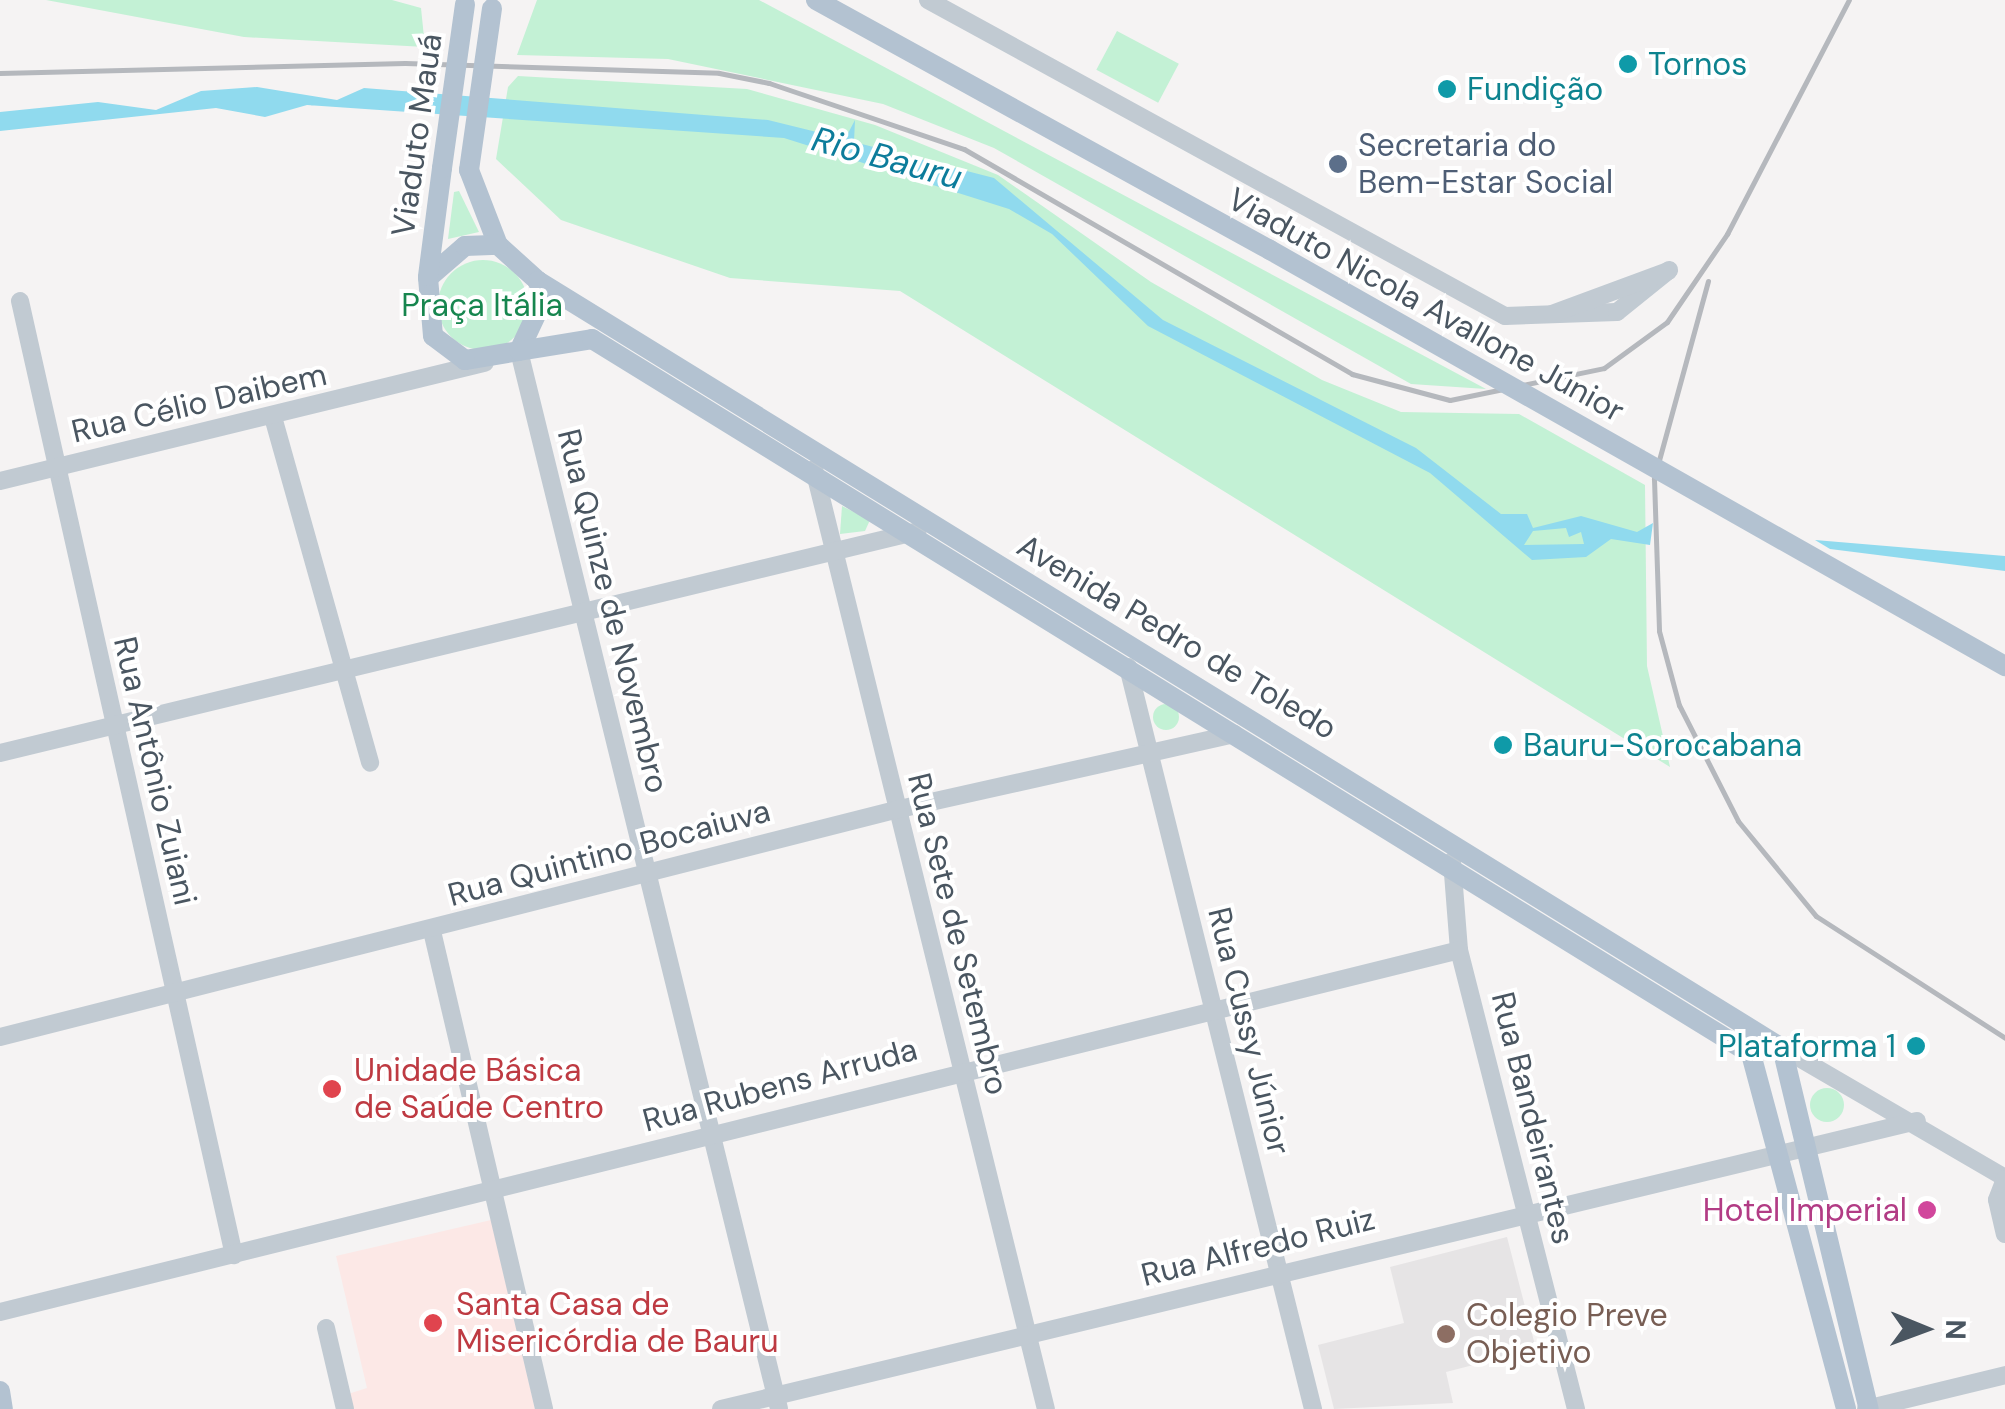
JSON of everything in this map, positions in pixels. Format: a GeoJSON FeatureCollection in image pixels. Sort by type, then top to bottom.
{"type":"FeatureCollection","features":[{"type":"Feature","properties":{"kind":"main road","name":"Viaduto Nicola Avallone Júnior"},"geometry":{"type":"LineString","coordinates":[[816,0],[1270,250],[2005,666]]}},
{"type":"Feature","properties":{"kind":"main road","name":"Viaduto Mauá"},"geometry":{"type":"LineString","coordinates":[[428,278],[466,2]]}},
{"type":"Feature","properties":{"kind":"main road","name":"Viaduto Mauá"},"geometry":{"type":"LineString","coordinates":[[493,4],[469,170],[498,246]]}},
{"type":"Feature","properties":{"kind":"main road"},"geometry":{"type":"LineString","coordinates":[[466,246],[498,246],[538,282],[540,320],[519,351],[484,364],[433,336],[428,278],[466,246]]}},
{"type":"Feature","properties":{"kind":"main road","name":"Avenida Pedro de Toledo"},"geometry":{"type":"LineString","coordinates":[[538,282],[816,464],[905,536],[1086,629],[1465,845],[1782,1048]]}},
{"type":"Feature","properties":{"kind":"main road","name":"Avenida Pedro de Toledo"},"geometry":{"type":"LineString","coordinates":[[519,351],[592,339],[932,525],[1086,629],[1128,667],[1751,1054],[1779,1152]]}},
{"type":"Feature","properties":{"kind":"main road"},"geometry":{"type":"LineString","coordinates":[[1782,1048],[1809,1145],[1868,1409]]}},
{"type":"Feature","properties":{"kind":"main road"},"geometry":{"type":"LineString","coordinates":[[1779,1152],[1846,1409]]}},
{"type":"Feature","properties":{"kind":"main road"},"geometry":{"type":"LineString","coordinates":[[0,1391],[4,1409]]}},
{"type":"Feature","properties":{"kind":"street"},"geometry":{"type":"LineString","coordinates":[[928,0],[1506,316],[1537,319],[1617,312],[1669,270],[1537,319]]}},
{"type":"Feature","properties":{"kind":"street","name":"Rua Antônio Zuiani"},"geometry":{"type":"LineString","coordinates":[[20,301],[53,468],[234,1254]]}},
{"type":"Feature","properties":{"kind":"street","name":"Rua Quinze de Novembro"},"geometry":{"type":"LineString","coordinates":[[519,351],[777,1402]]}},
{"type":"Feature","properties":{"kind":"street","name":"Rua Célio Daibem"},"geometry":{"type":"LineString","coordinates":[[0,481],[484,364]]}},
{"type":"Feature","properties":{"kind":"street"},"geometry":{"type":"LineString","coordinates":[[273,417],[337,672],[350,685],[370,763]]}},
{"type":"Feature","properties":{"kind":"street","name":"Rua Sete de Setembro"},"geometry":{"type":"LineString","coordinates":[[816,464],[830,556],[1046,1409]]}},
{"type":"Feature","properties":{"kind":"street"},"geometry":{"type":"LineString","coordinates":[[0,754],[585,617],[830,556],[932,525]]}},
{"type":"Feature","properties":{"kind":"street","name":"Rua Cussy Júnior"},"geometry":{"type":"LineString","coordinates":[[1128,667],[1313,1409]]}},
{"type":"Feature","properties":{"kind":"street","name":"Rua Quintino Bocaiuva"},"geometry":{"type":"LineString","coordinates":[[0,1037],[176,991],[432,932],[896,810],[1235,734]]}},
{"type":"Feature","properties":{"kind":"street"},"geometry":{"type":"LineString","coordinates":[[1448,866],[1465,845]]}},
{"type":"Feature","properties":{"kind":"street","name":"Rua Bandeirantes"},"geometry":{"type":"LineString","coordinates":[[1448,866],[1459,950],[1576,1409]]}},
{"type":"Feature","properties":{"kind":"street"},"geometry":{"type":"LineString","coordinates":[[432,932],[497,1189],[544,1409]]}},
{"type":"Feature","properties":{"kind":"street","name":"Rua Rubens Arruda"},"geometry":{"type":"LineString","coordinates":[[0,1312],[961,1069],[1459,950]]}},
{"type":"Feature","properties":{"kind":"street"},"geometry":{"type":"LineString","coordinates":[[1782,1048],[1917,1121],[2005,1179],[1997,1200],[2005,1234]]}},
{"type":"Feature","properties":{"kind":"street","name":"Rua Alfredo Ruiz"},"geometry":{"type":"LineString","coordinates":[[721,1409],[777,1402],[1028,1333],[1526,1211],[1917,1121]]}},
{"type":"Feature","properties":{"kind":"street"},"geometry":{"type":"LineString","coordinates":[[326,1328],[345,1409]]}},
{"type":"Feature","properties":{"kind":"street"},"geometry":{"type":"LineString","coordinates":[[1868,1409],[2005,1375]]}},
{"type":"Feature","properties":{"kind":"shaded area","name":"Santa Casa de Misericórdia de Bauru"},"geometry":{"type":"Polygon","coordinates":[[[491,1220],[535,1409],[351,1409],[348,1394],[367,1388],[336,1256],[491,1220]]]}},
{"type":"Feature","properties":{"kind":"shaded area","name":"Colegio Preve Objetivo"},"geometry":{"type":"Polygon","coordinates":[[[1507,1237],[1536,1349],[1446,1372],[1453,1403],[1334,1409],[1318,1345],[1404,1323],[1390,1267],[1507,1237]]]}},
{"type":"Feature","properties":{"kind":"green space"},"geometry":{"type":"Polygon","coordinates":[[[46,0],[392,0],[421,8],[425,47],[244,37],[46,0]]]}},
{"type":"Feature","properties":{"kind":"green space"},"geometry":{"type":"Polygon","coordinates":[[[537,0],[759,0],[1486,389],[1411,384],[994,148],[883,104],[668,59],[517,55],[537,0]]]}},
{"type":"Feature","properties":{"kind":"green space"},"geometry":{"type":"Polygon","coordinates":[[[1117,31],[1179,64],[1158,103],[1096,70],[1117,31]]]}},
{"type":"Feature","properties":{"kind":"green space"},"geometry":{"type":"Polygon","coordinates":[[[518,76],[747,89],[875,125],[998,175],[1151,282],[1322,380],[1401,412],[1519,414],[1645,485],[1647,666],[1670,767],[900,291],[730,278],[561,220],[496,159],[508,87],[518,76]]]}},
{"type":"Feature","properties":{"kind":"green space"},"geometry":{"type":"Polygon","coordinates":[[[459,191],[479,232],[448,239],[454,192],[459,191]]]}},
{"type":"Feature","properties":{"kind":"green space","name":"Praça Itália"},"geometry":{"type":"Polygon","coordinates":[[[483,260],[500,263],[515,273],[525,288],[525,322],[515,337],[500,347],[483,350],[466,347],[451,337],[441,322],[438,305],[441,288],[451,273],[466,263],[483,260]]]}},
{"type":"Feature","properties":{"kind":"green space"},"geometry":{"type":"Polygon","coordinates":[[[842,506],[870,520],[865,531],[840,534],[842,506]]]}},
{"type":"Feature","properties":{"kind":"green space"},"geometry":{"type":"Polygon","coordinates":[[[1166,704],[1175,708],[1179,717],[1175,726],[1166,730],[1157,726],[1153,717],[1157,708],[1166,704]]]}},
{"type":"Feature","properties":{"kind":"green space"},"geometry":{"type":"Polygon","coordinates":[[[1827,1088],[1839,1093],[1844,1105],[1839,1117],[1827,1122],[1815,1117],[1810,1105],[1815,1093],[1827,1088]]]}},
{"type":"Feature","properties":{"kind":"water","name":"Rio Bauru"},"geometry":{"type":"Polygon","coordinates":[[[257,87],[337,100],[364,88],[768,120],[845,139],[855,120],[854,142],[994,178],[1163,320],[1416,448],[1501,514],[1527,514],[1533,528],[1581,516],[1637,532],[1653,523],[1650,545],[1611,539],[1586,557],[1532,560],[1430,473],[1148,326],[1052,234],[1009,209],[784,138],[307,105],[265,117],[216,108],[0,131],[0,112],[98,102],[156,110],[201,91],[257,87]],[[1566,528],[1533,531],[1524,545],[1584,544],[1581,532],[1569,537],[1566,528]]]}},
{"type":"Feature","properties":{"kind":"water"},"geometry":{"type":"Polygon","coordinates":[[[1815,540],[2005,556],[2005,571],[1830,549],[1815,540]]]}},
{"type":"Feature","properties":{"kind":"railway"},"geometry":{"type":"LineString","coordinates":[[0,73],[405,63],[719,73],[769,83],[964,149],[1352,374],[1450,400],[1604,368],[1667,322],[1727,234],[1849,0]]}},
{"type":"Feature","properties":{"kind":"railway"},"geometry":{"type":"LineString","coordinates":[[1708,281],[1654,479],[1659,631],[1679,705],[1738,821],[1816,916],[2005,1038]]}},
{"type":"Feature","properties":{"kind":"place","name":"Tornos"},"geometry":{"type":"Point","coordinates":[1628,64]}},
{"type":"Feature","properties":{"kind":"place","name":"Fundição"},"geometry":{"type":"Point","coordinates":[1447,89]}},
{"type":"Feature","properties":{"kind":"place","name":"Secretaria do Bem-Estar Social"},"geometry":{"type":"Point","coordinates":[1338,164]}},
{"type":"Feature","properties":{"kind":"place","name":"Bauru-Sorocabana"},"geometry":{"type":"Point","coordinates":[1503,745]}},
{"type":"Feature","properties":{"kind":"place","name":"Plataforma 1"},"geometry":{"type":"Point","coordinates":[1916,1046]}},
{"type":"Feature","properties":{"kind":"place","name":"Unidade Básica de Saúde Centro"},"geometry":{"type":"Point","coordinates":[332,1089]}},
{"type":"Feature","properties":{"kind":"place","name":"Hotel Imperial"},"geometry":{"type":"Point","coordinates":[1927,1210]}},
{"type":"Feature","properties":{"kind":"place","name":"Santa Casa de Misericórdia de Bauru"},"geometry":{"type":"Point","coordinates":[433,1323]}},
{"type":"Feature","properties":{"kind":"place","name":"Colegio Preve Objetivo"},"geometry":{"type":"Point","coordinates":[1446,1334]}}]}
